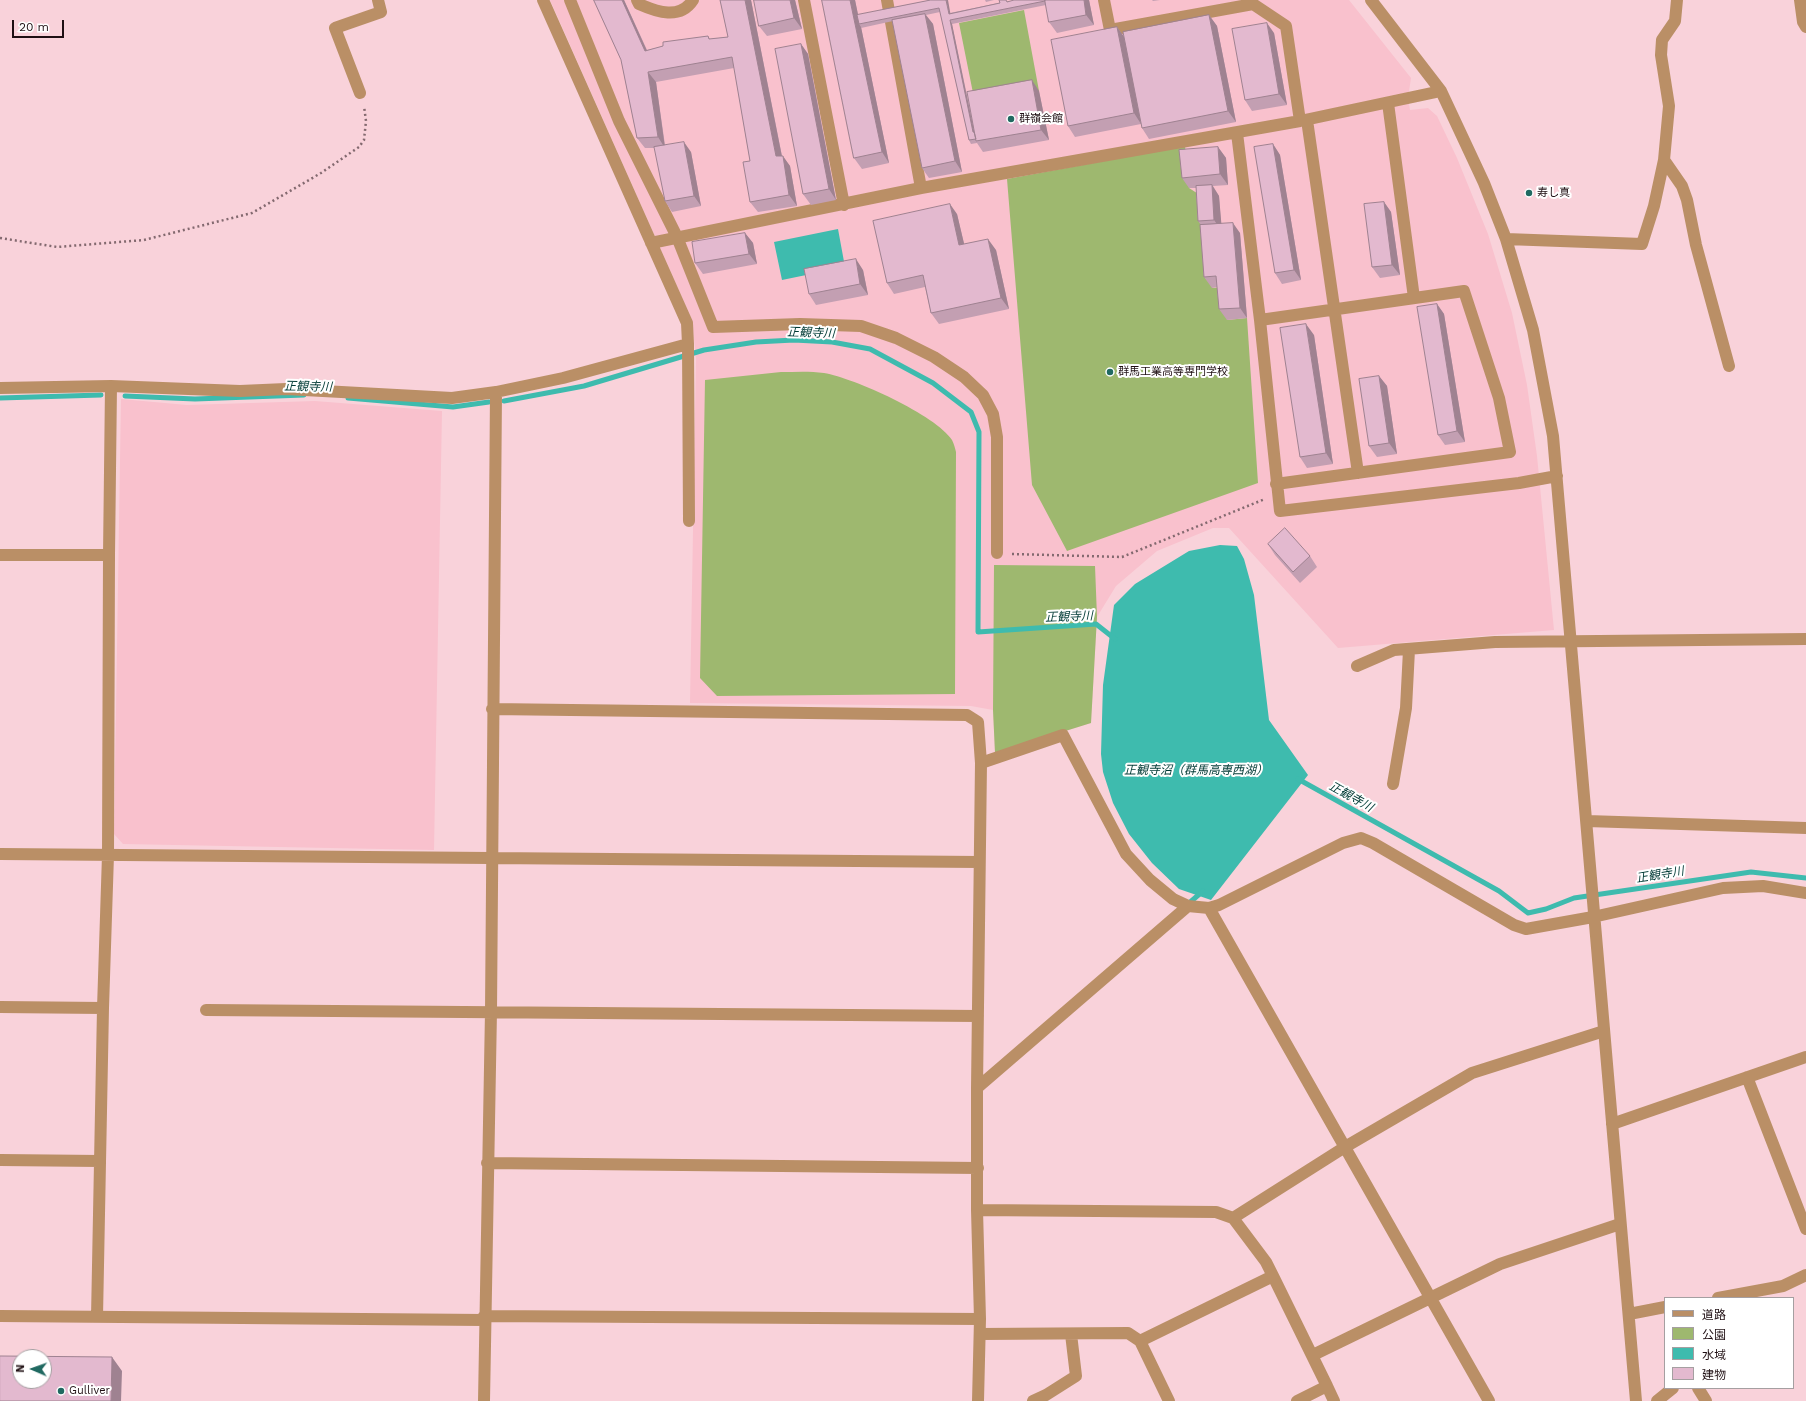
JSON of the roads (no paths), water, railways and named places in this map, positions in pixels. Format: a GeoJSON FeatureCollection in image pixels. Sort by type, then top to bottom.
{"type":"FeatureCollection","features":[{"type":"Feature","properties":{"kind":"street"},"geometry":{"type":"LineString","coordinates":[[360,93],[335,28],[381,12],[378,0]]}},
{"type":"Feature","properties":{"kind":"street"},"geometry":{"type":"LineString","coordinates":[[542,0],[687,323],[689,521]]}},
{"type":"Feature","properties":{"kind":"street"},"geometry":{"type":"LineString","coordinates":[[570,0],[619,121],[677,237],[713,327],[800,324],[861,326],[896,338],[934,357],[964,377],[983,395],[993,414],[997,437],[997,553]]}},
{"type":"Feature","properties":{"kind":"street"},"geometry":{"type":"LineString","coordinates":[[637,0],[639,4],[653,10],[671,14],[688,7],[693,0]]}},
{"type":"Feature","properties":{"kind":"street"},"geometry":{"type":"LineString","coordinates":[[804,0],[844,205]]}},
{"type":"Feature","properties":{"kind":"street"},"geometry":{"type":"LineString","coordinates":[[887,0],[921,188]]}},
{"type":"Feature","properties":{"kind":"street"},"geometry":{"type":"LineString","coordinates":[[1104,0],[1110,30],[1253,4],[1286,26],[1336,308],[1358,473]]}},
{"type":"Feature","properties":{"kind":"street"},"geometry":{"type":"LineString","coordinates":[[1371,0],[1441,91],[1466,141],[1506,239],[1533,330],[1553,436],[1557,476],[1587,821],[1593,917],[1636,1401]]}},
{"type":"Feature","properties":{"kind":"street"},"geometry":{"type":"LineString","coordinates":[[1506,239],[1642,244],[1654,206],[1664,160],[1669,106],[1662,55],[1662,40],[1675,21],[1677,0]]}},
{"type":"Feature","properties":{"kind":"street"},"geometry":{"type":"LineString","coordinates":[[1800,0],[1803,22],[1806,27]]}},
{"type":"Feature","properties":{"kind":"street"},"geometry":{"type":"LineString","coordinates":[[651,243],[844,205],[921,188],[1304,121],[1441,91]]}},
{"type":"Feature","properties":{"kind":"street"},"geometry":{"type":"LineString","coordinates":[[1388,103],[1414,298]]}},
{"type":"Feature","properties":{"kind":"street"},"geometry":{"type":"LineString","coordinates":[[1236,133],[1260,320],[1280,511],[1519,483],[1557,476]]}},
{"type":"Feature","properties":{"kind":"street"},"geometry":{"type":"LineString","coordinates":[[1664,160],[1682,186],[1687,200],[1696,245],[1729,366]]}},
{"type":"Feature","properties":{"kind":"street"},"geometry":{"type":"LineString","coordinates":[[1260,320],[1464,291],[1499,398],[1510,452],[1358,473],[1277,489]]}},
{"type":"Feature","properties":{"kind":"street"},"geometry":{"type":"LineString","coordinates":[[0,388],[111,386],[240,391],[317,390],[452,398],[496,392],[564,378],[688,344]]}},
{"type":"Feature","properties":{"kind":"street"},"geometry":{"type":"LineString","coordinates":[[97,1317],[102,1008],[108,855],[108,555],[111,386]]}},
{"type":"Feature","properties":{"kind":"street"},"geometry":{"type":"LineString","coordinates":[[484,1401],[484,1318],[491,1011],[492,708],[496,392]]}},
{"type":"Feature","properties":{"kind":"street"},"geometry":{"type":"LineString","coordinates":[[0,555],[108,555]]}},
{"type":"Feature","properties":{"kind":"street"},"geometry":{"type":"LineString","coordinates":[[1357,666],[1394,650],[1495,642],[1806,639]]}},
{"type":"Feature","properties":{"kind":"street"},"geometry":{"type":"LineString","coordinates":[[1393,784],[1406,708],[1409,650]]}},
{"type":"Feature","properties":{"kind":"street"},"geometry":{"type":"LineString","coordinates":[[492,708],[967,715],[978,722],[981,763],[977,1088],[977,1210],[980,1319],[978,1401]]}},
{"type":"Feature","properties":{"kind":"street"},"geometry":{"type":"LineString","coordinates":[[981,763],[1063,734],[1126,854],[1150,880],[1173,899],[1188,906],[1209,908],[1219,905],[1343,843],[1361,838],[1374,843],[1514,925],[1526,929],[1593,917],[1723,888],[1763,886],[1806,893]]}},
{"type":"Feature","properties":{"kind":"street"},"geometry":{"type":"LineString","coordinates":[[1587,821],[1806,828]]}},
{"type":"Feature","properties":{"kind":"street"},"geometry":{"type":"LineString","coordinates":[[0,854],[979,862]]}},
{"type":"Feature","properties":{"kind":"street"},"geometry":{"type":"LineString","coordinates":[[977,1088],[1188,906]]}},
{"type":"Feature","properties":{"kind":"street"},"geometry":{"type":"LineString","coordinates":[[1209,908],[1489,1401]]}},
{"type":"Feature","properties":{"kind":"street"},"geometry":{"type":"LineString","coordinates":[[0,1007],[102,1008]]}},
{"type":"Feature","properties":{"kind":"street"},"geometry":{"type":"LineString","coordinates":[[206,1010],[491,1011],[978,1016]]}},
{"type":"Feature","properties":{"kind":"street"},"geometry":{"type":"LineString","coordinates":[[1233,1218],[1345,1147],[1472,1073],[1604,1031]]}},
{"type":"Feature","properties":{"kind":"street"},"geometry":{"type":"LineString","coordinates":[[1612,1124],[1806,1057]]}},
{"type":"Feature","properties":{"kind":"street"},"geometry":{"type":"LineString","coordinates":[[1747,1077],[1806,1229]]}},
{"type":"Feature","properties":{"kind":"street"},"geometry":{"type":"LineString","coordinates":[[0,1160],[100,1161]]}},
{"type":"Feature","properties":{"kind":"street"},"geometry":{"type":"LineString","coordinates":[[487,1163],[978,1168]]}},
{"type":"Feature","properties":{"kind":"street"},"geometry":{"type":"LineString","coordinates":[[977,1210],[1216,1212],[1233,1218],[1266,1262],[1313,1355],[1334,1401]]}},
{"type":"Feature","properties":{"kind":"street"},"geometry":{"type":"LineString","coordinates":[[1313,1355],[1431,1299],[1500,1264],[1620,1224]]}},
{"type":"Feature","properties":{"kind":"street"},"geometry":{"type":"LineString","coordinates":[[1723,1297],[1783,1286],[1806,1275]]}},
{"type":"Feature","properties":{"kind":"street"},"geometry":{"type":"LineString","coordinates":[[1140,1341],[1273,1276]]}},
{"type":"Feature","properties":{"kind":"street"},"geometry":{"type":"LineString","coordinates":[[1629,1314],[1664,1307]]}},
{"type":"Feature","properties":{"kind":"street"},"geometry":{"type":"LineString","coordinates":[[0,1316],[980,1319]]}},
{"type":"Feature","properties":{"kind":"street"},"geometry":{"type":"LineString","coordinates":[[980,1334],[1128,1333],[1140,1341],[1169,1401]]}},
{"type":"Feature","properties":{"kind":"street"},"geometry":{"type":"LineString","coordinates":[[1033,1401],[1048,1398],[1076,1376],[1071,1334]]}},
{"type":"Feature","properties":{"kind":"street"},"geometry":{"type":"LineString","coordinates":[[1297,1401],[1327,1386]]}},
{"type":"Feature","properties":{"kind":"street"},"geometry":{"type":"LineString","coordinates":[[1657,1401],[1672,1389]]}},
{"type":"Feature","properties":{"kind":"street"},"geometry":{"type":"LineString","coordinates":[[1699,1389],[1706,1401]]}},
{"type":"Feature","properties":{"kind":"water"},"geometry":{"type":"Polygon","coordinates":[[[838,229],[845,267],[782,280],[774,242],[838,229]]]}},
{"type":"Feature","properties":{"kind":"water","name":"正観寺沼（群馬高専西湖）"},"geometry":{"type":"Polygon","coordinates":[[[1220,545],[1237,546],[1244,559],[1254,595],[1269,720],[1308,775],[1211,900],[1179,889],[1152,863],[1129,834],[1113,803],[1103,772],[1101,754],[1103,685],[1114,605],[1135,584],[1189,551],[1220,545]]]}},
{"type":"Feature","properties":{"kind":"waterway","name":"正観寺川"},"geometry":{"type":"LineString","coordinates":[[504,401],[584,386],[704,350],[756,342],[794,340],[832,342],[870,349],[933,383],[971,412],[979,432],[978,632],[1096,624],[1115,639]]}},
{"type":"Feature","properties":{"kind":"waterway","name":"正観寺川"},"geometry":{"type":"LineString","coordinates":[[0,398],[101,395]]}},
{"type":"Feature","properties":{"kind":"waterway","name":"正観寺川"},"geometry":{"type":"LineString","coordinates":[[125,396],[195,399],[304,395]]}},
{"type":"Feature","properties":{"kind":"waterway","name":"正観寺川"},"geometry":{"type":"LineString","coordinates":[[348,398],[453,407],[489,402]]}},
{"type":"Feature","properties":{"kind":"waterway","name":"正観寺川"},"geometry":{"type":"LineString","coordinates":[[1298,779],[1499,891],[1528,913],[1546,909],[1574,898],[1751,872],[1806,878]]}},
{"type":"Feature","properties":{"kind":"waterway"},"geometry":{"type":"LineString","coordinates":[[1188,904],[1203,891]]}},
{"type":"Feature","properties":{"kind":"place","name":"群嶺会館"},"geometry":{"type":"Point","coordinates":[1011,119]}},
{"type":"Feature","properties":{"kind":"place","name":"寿し真"},"geometry":{"type":"Point","coordinates":[1529,193]}},
{"type":"Feature","properties":{"kind":"place","name":"群馬工業高等専門学校"},"geometry":{"type":"Point","coordinates":[1110,372]}},
{"type":"Feature","properties":{"kind":"place","name":"Gulliver"},"geometry":{"type":"Point","coordinates":[61,1391]}}]}
